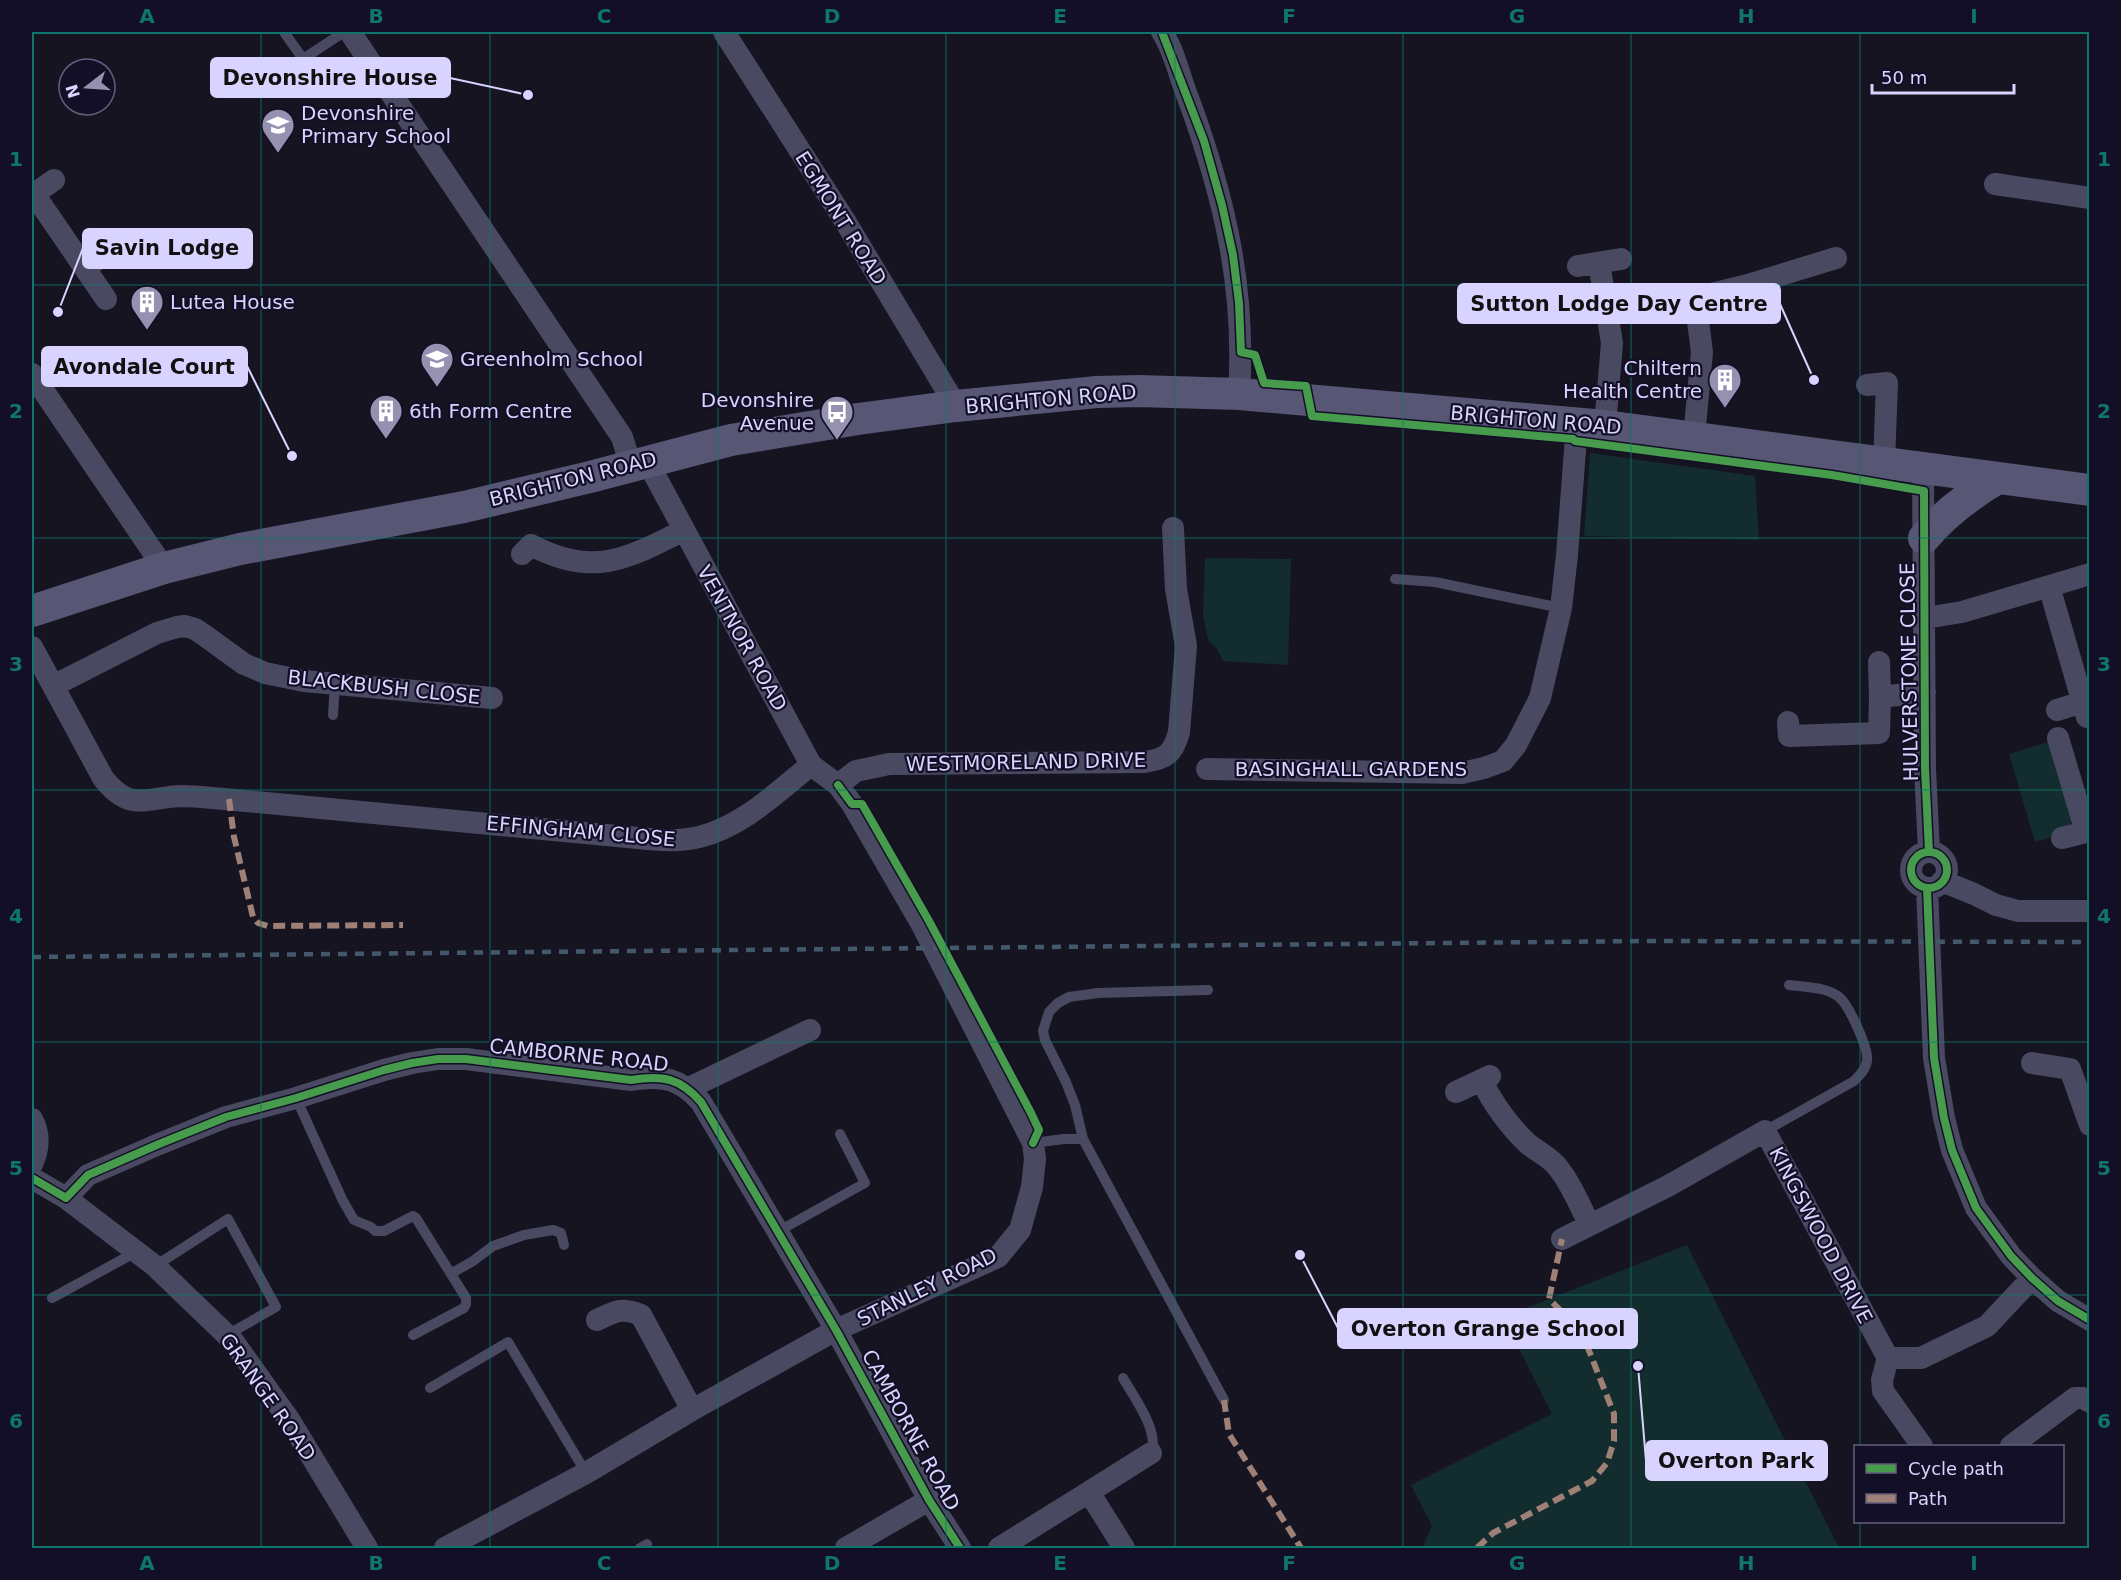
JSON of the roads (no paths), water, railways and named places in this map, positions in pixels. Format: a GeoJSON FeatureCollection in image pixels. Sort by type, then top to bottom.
{"type":"FeatureCollection","features":[{"type":"Feature","properties":{"kind":"main road","name":"BRIGHTON ROAD"},"geometry":{"type":"LineString","coordinates":[[32,611],[164,568],[240,549],[464,507],[731,440],[778,431],[956,406],[1097,392],[1239,394],[1591,425],[2090,490]]}},
{"type":"Feature","properties":{"kind":"main road"},"geometry":{"type":"LineString","coordinates":[[1924,538],[1953,507],[1998,478]]}},
{"type":"Feature","properties":{"kind":"street"},"geometry":{"type":"LineString","coordinates":[[350,32],[639,463]]}},
{"type":"Feature","properties":{"kind":"street","name":"EGMONT ROAD"},"geometry":{"type":"LineString","coordinates":[[724,32],[845,222],[956,406]]}},
{"type":"Feature","properties":{"kind":"street"},"geometry":{"type":"LineString","coordinates":[[1167,33],[1204,141],[1233,255],[1239,303],[1241,352],[1239,394]]}},
{"type":"Feature","properties":{"kind":"street"},"geometry":{"type":"LineString","coordinates":[[1995,184],[2090,198]]}},
{"type":"Feature","properties":{"kind":"street"},"geometry":{"type":"LineString","coordinates":[[38,187],[106,299]]}},
{"type":"Feature","properties":{"kind":"street"},"geometry":{"type":"LineString","coordinates":[[86,268],[104,255]]}},
{"type":"Feature","properties":{"kind":"street"},"geometry":{"type":"LineString","coordinates":[[1694,437],[1702,352],[1695,298],[1836,259]]}},
{"type":"Feature","properties":{"kind":"street","name":"BASINGHALL GARDENS"},"geometry":{"type":"LineString","coordinates":[[1207,769],[1462,772],[1484,768],[1503,761],[1516,745],[1540,698],[1560,608],[1567,555],[1591,425],[1612,343],[1599,263]]}},
{"type":"Feature","properties":{"kind":"street"},"geometry":{"type":"LineString","coordinates":[[32,374],[164,568]]}},
{"type":"Feature","properties":{"kind":"street"},"geometry":{"type":"LineString","coordinates":[[1868,385],[1887,383],[1884,462]]}},
{"type":"Feature","properties":{"kind":"street","name":"VENTNOR ROAD"},"geometry":{"type":"LineString","coordinates":[[639,463],[684,530],[811,765],[838,785],[852,804]]}},
{"type":"Feature","properties":{"kind":"street","name":"HULVERSTONE CLOSE"},"geometry":{"type":"LineString","coordinates":[[1923,467],[1925,768],[1929,852],[1916,857],[1911,868],[1915,882],[1934,884]]}},
{"type":"Feature","properties":{"kind":"street","name":"WESTMORELAND DRIVE"},"geometry":{"type":"LineString","coordinates":[[838,785],[856,771],[890,764],[1144,762],[1168,755],[1175,746],[1179,732],[1186,646],[1176,589],[1173,528]]}},
{"type":"Feature","properties":{"kind":"street"},"geometry":{"type":"LineString","coordinates":[[522,554],[531,545],[562,559],[603,563],[643,550],[684,530]]}},
{"type":"Feature","properties":{"kind":"street"},"geometry":{"type":"LineString","coordinates":[[1925,618],[1962,612],[2090,574]]}},
{"type":"Feature","properties":{"kind":"street"},"geometry":{"type":"LineString","coordinates":[[2049,586],[2085,710],[2057,710]]}},
{"type":"Feature","properties":{"kind":"street","name":"BLACKBUSH CLOSE"},"geometry":{"type":"LineString","coordinates":[[52,686],[157,633],[185,627],[195,628],[244,664],[265,673],[304,681],[492,698]]}},
{"type":"Feature","properties":{"kind":"street","name":"EFFINGHAM CLOSE"},"geometry":{"type":"LineString","coordinates":[[32,646],[103,778],[113,791],[127,800],[149,801],[181,796],[211,802],[399,826],[681,840],[723,829],[743,818],[811,765]]}},
{"type":"Feature","properties":{"kind":"street"},"geometry":{"type":"LineString","coordinates":[[1788,722],[1789,736],[1879,734],[1879,662]]}},
{"type":"Feature","properties":{"kind":"street"},"geometry":{"type":"LineString","coordinates":[[1880,697],[1925,692]]}},
{"type":"Feature","properties":{"kind":"street"},"geometry":{"type":"LineString","coordinates":[[2058,738],[2088,832],[2062,838]]}},
{"type":"Feature","properties":{"kind":"street","name":"STANLEY ROAD"},"geometry":{"type":"LineString","coordinates":[[445,1548],[586,1473],[692,1410],[836,1330],[998,1257],[1020,1230],[1032,1187],[1035,1160],[1033,1143],[921,923],[852,804]]}},
{"type":"Feature","properties":{"kind":"street"},"geometry":{"type":"LineString","coordinates":[[2090,911],[2018,911],[1996,905],[1974,894],[1934,884],[1929,922],[1934,1058],[1942,1109],[1952,1150],[1976,1208],[2011,1256],[2058,1301],[2090,1320]]}},
{"type":"Feature","properties":{"kind":"street"},"geometry":{"type":"LineString","coordinates":[[689,1088],[810,1030]]}},
{"type":"Feature","properties":{"kind":"street","name":"CAMBORNE ROAD"},"geometry":{"type":"LineString","coordinates":[[66,1198],[88,1175],[159,1143],[226,1117],[384,1070],[438,1059],[466,1059],[631,1080],[648,1077],[671,1080],[689,1088],[701,1102],[836,1330],[929,1500],[960,1548]]}},
{"type":"Feature","properties":{"kind":"street"},"geometry":{"type":"LineString","coordinates":[[2032,1063],[2070,1069],[2090,1125]]}},
{"type":"Feature","properties":{"kind":"street"},"geometry":{"type":"LineString","coordinates":[[1456,1092],[1485,1078],[1496,1108],[1509,1126],[1559,1168],[1590,1225]]}},
{"type":"Feature","properties":{"kind":"street"},"geometry":{"type":"LineString","coordinates":[[32,1119],[37,1129],[38,1142],[32,1164]]}},
{"type":"Feature","properties":{"kind":"street","name":"KINGSWOOD DRIVE"},"geometry":{"type":"LineString","coordinates":[[1562,1239],[1668,1186],[1765,1131],[1888,1358]]}},
{"type":"Feature","properties":{"kind":"street","name":"GRANGE ROAD"},"geometry":{"type":"LineString","coordinates":[[32,1178],[66,1198],[155,1266],[227,1335],[290,1422],[367,1548]]}},
{"type":"Feature","properties":{"kind":"street"},"geometry":{"type":"LineString","coordinates":[[1921,1445],[1883,1391],[1882,1380],[1888,1358],[1921,1358],[1987,1326],[2032,1278]]}},
{"type":"Feature","properties":{"kind":"street"},"geometry":{"type":"LineString","coordinates":[[597,1320],[613,1312],[627,1310],[641,1315],[692,1410]]}},
{"type":"Feature","properties":{"kind":"street"},"geometry":{"type":"LineString","coordinates":[[2012,1445],[2075,1398],[2083,1398],[2090,1402]]}},
{"type":"Feature","properties":{"kind":"street"},"geometry":{"type":"LineString","coordinates":[[999,1548],[1151,1453]]}},
{"type":"Feature","properties":{"kind":"street"},"geometry":{"type":"LineString","coordinates":[[1089,1492],[1124,1548]]}},
{"type":"Feature","properties":{"kind":"street"},"geometry":{"type":"LineString","coordinates":[[846,1548],[929,1500]]}},
{"type":"Feature","properties":{"kind":"lane"},"geometry":{"type":"LineString","coordinates":[[284,32],[303,59],[344,32]]}},
{"type":"Feature","properties":{"kind":"lane"},"geometry":{"type":"LineString","coordinates":[[1395,579],[1436,582],[1560,608]]}},
{"type":"Feature","properties":{"kind":"lane"},"geometry":{"type":"LineString","coordinates":[[333,715],[335,684]]}},
{"type":"Feature","properties":{"kind":"lane"},"geometry":{"type":"LineString","coordinates":[[1765,1131],[1854,1081],[1862,1072],[1867,1061],[1851,1011],[1839,998],[1827,991],[1789,985]]}},
{"type":"Feature","properties":{"kind":"lane"},"geometry":{"type":"LineString","coordinates":[[1208,990],[1098,993],[1069,997],[1049,1012],[1043,1030],[1045,1040],[1075,1105],[1083,1139],[1224,1400]]}},
{"type":"Feature","properties":{"kind":"lane"},"geometry":{"type":"LineString","coordinates":[[296,1098],[354,1220],[371,1227],[375,1232],[384,1231],[412,1216],[416,1218],[466,1298],[464,1308],[413,1335]]}},
{"type":"Feature","properties":{"kind":"lane"},"geometry":{"type":"LineString","coordinates":[[777,1232],[865,1183],[840,1134]]}},
{"type":"Feature","properties":{"kind":"lane"},"geometry":{"type":"LineString","coordinates":[[1033,1143],[1083,1139]]}},
{"type":"Feature","properties":{"kind":"lane"},"geometry":{"type":"LineString","coordinates":[[155,1266],[228,1218],[276,1307],[227,1335]]}},
{"type":"Feature","properties":{"kind":"lane"},"geometry":{"type":"LineString","coordinates":[[452,1273],[493,1246],[524,1235],[553,1230],[561,1233],[564,1245]]}},
{"type":"Feature","properties":{"kind":"lane"},"geometry":{"type":"LineString","coordinates":[[52,1298],[137,1252]]}},
{"type":"Feature","properties":{"kind":"lane"},"geometry":{"type":"LineString","coordinates":[[430,1388],[508,1342],[586,1473]]}},
{"type":"Feature","properties":{"kind":"lane"},"geometry":{"type":"LineString","coordinates":[[1124,1378],[1153,1433],[1154,1446],[1151,1453]]}},
{"type":"Feature","properties":{"kind":"railway"},"geometry":{"type":"LineString","coordinates":[[32,957],[1647,941],[2090,942]]}},
{"type":"Feature","properties":{"kind":"place","name":"Devonshire House"},"geometry":{"type":"Point","coordinates":[528,95]}},
{"type":"Feature","properties":{"kind":"place","name":"Devonshire Primary School"},"geometry":{"type":"Point","coordinates":[278,154]}},
{"type":"Feature","properties":{"kind":"place","name":"Savin Lodge"},"geometry":{"type":"Point","coordinates":[58,312]}},
{"type":"Feature","properties":{"kind":"place","name":"Lutea House"},"geometry":{"type":"Point","coordinates":[147,331]}},
{"type":"Feature","properties":{"kind":"place","name":"Sutton Lodge Day Centre"},"geometry":{"type":"Point","coordinates":[1814,380]}},
{"type":"Feature","properties":{"kind":"place","name":"Greenholm School"},"geometry":{"type":"Point","coordinates":[437,388]}},
{"type":"Feature","properties":{"kind":"place","name":"Chiltern Health Centre"},"geometry":{"type":"Point","coordinates":[1725,409]}},
{"type":"Feature","properties":{"kind":"place","name":"6th Form Centre"},"geometry":{"type":"Point","coordinates":[386,440]}},
{"type":"Feature","properties":{"kind":"place","name":"Devonshire Avenue"},"geometry":{"type":"Point","coordinates":[837,441]}},
{"type":"Feature","properties":{"kind":"place","name":"Avondale Court"},"geometry":{"type":"Point","coordinates":[292,456]}},
{"type":"Feature","properties":{"kind":"place","name":"Overton Grange School"},"geometry":{"type":"Point","coordinates":[1300,1255]}},
{"type":"Feature","properties":{"kind":"place","name":"Overton Park"},"geometry":{"type":"Point","coordinates":[1638,1366]}}]}
